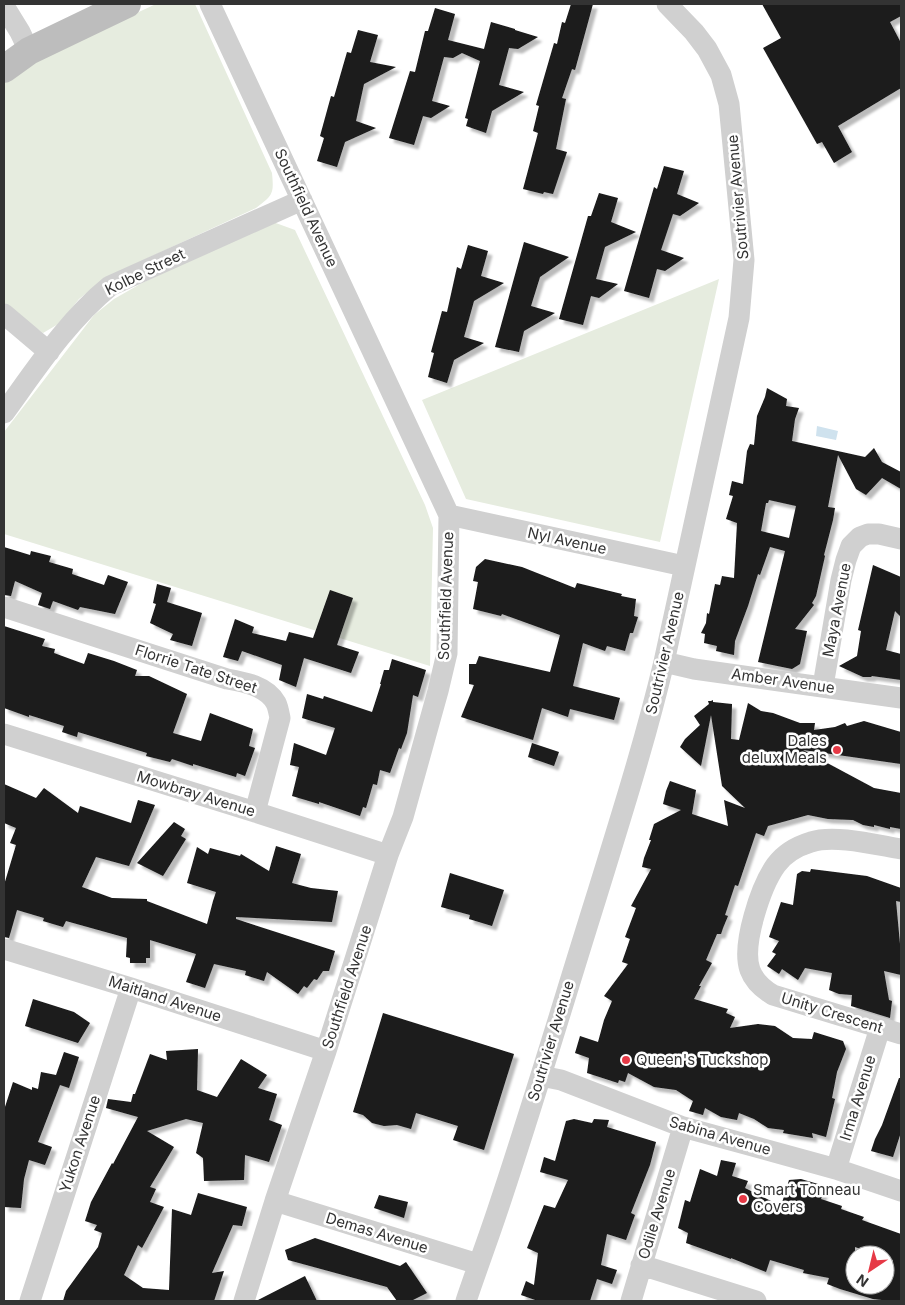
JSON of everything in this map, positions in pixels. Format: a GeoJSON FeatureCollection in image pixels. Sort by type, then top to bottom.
{"type":"FeatureCollection","features":[{"type":"Feature","properties":{"kind":"street"},"geometry":{"type":"LineString","coordinates":[[4,70],[29,51],[127,4]]}},
{"type":"Feature","properties":{"kind":"street","name":"Southfield Avenue"},"geometry":{"type":"LineString","coordinates":[[210,4],[449,515],[447,653],[438,691],[405,808],[275,1201],[244,1301]]}},
{"type":"Feature","properties":{"kind":"street","name":"Soutrivier Avenue"},"geometry":{"type":"LineString","coordinates":[[466,1301],[497,1213],[541,1076],[653,709],[739,318],[744,260],[729,104],[721,75],[708,48],[667,4]]}},
{"type":"Feature","properties":{"kind":"street"},"geometry":{"type":"LineString","coordinates":[[4,6],[29,51]]}},
{"type":"Feature","properties":{"kind":"street","name":"Kolbe Street"},"geometry":{"type":"LineString","coordinates":[[4,412],[49,352],[92,300],[110,286],[302,200]]}},
{"type":"Feature","properties":{"kind":"street"},"geometry":{"type":"LineString","coordinates":[[4,314],[49,352]]}},
{"type":"Feature","properties":{"kind":"street","name":"Nyl Avenue"},"geometry":{"type":"LineString","coordinates":[[449,515],[684,566]]}},
{"type":"Feature","properties":{"kind":"street","name":"Maya Avenue"},"geometry":{"type":"LineString","coordinates":[[824,686],[841,580],[851,546],[860,537],[868,534],[879,534],[901,539]]}},
{"type":"Feature","properties":{"kind":"street","name":"Florrie Tate Street"},"geometry":{"type":"LineString","coordinates":[[4,607],[248,684],[270,695],[276,703],[280,718],[256,812]]}},
{"type":"Feature","properties":{"kind":"street","name":"Amber Avenue"},"geometry":{"type":"LineString","coordinates":[[664,662],[694,669],[901,698]]}},
{"type":"Feature","properties":{"kind":"street","name":"Mowbray Avenue"},"geometry":{"type":"LineString","coordinates":[[4,734],[388,855]]}},
{"type":"Feature","properties":{"kind":"street","name":"Unity Crescent"},"geometry":{"type":"LineString","coordinates":[[901,849],[850,840],[821,839],[801,846],[786,855],[776,864],[768,879],[753,918],[748,954],[750,970],[765,990],[781,998],[901,1034]]}},
{"type":"Feature","properties":{"kind":"street","name":"Maitland Avenue"},"geometry":{"type":"LineString","coordinates":[[4,949],[326,1051]]}},
{"type":"Feature","properties":{"kind":"street","name":"Yukon Avenue"},"geometry":{"type":"LineString","coordinates":[[30,1301],[131,988]]}},
{"type":"Feature","properties":{"kind":"street","name":"Irma Avenue"},"geometry":{"type":"LineString","coordinates":[[836,1169],[880,1028]]}},
{"type":"Feature","properties":{"kind":"street","name":"Sabina Avenue"},"geometry":{"type":"LineString","coordinates":[[541,1076],[562,1080],[683,1127],[836,1169],[901,1191]]}},
{"type":"Feature","properties":{"kind":"street","name":"Odile Avenue"},"geometry":{"type":"LineString","coordinates":[[631,1301],[683,1127]]}},
{"type":"Feature","properties":{"kind":"street","name":"Demas Avenue"},"geometry":{"type":"LineString","coordinates":[[275,1201],[478,1264]]}},
{"type":"Feature","properties":{"kind":"street"},"geometry":{"type":"LineString","coordinates":[[641,1266],[756,1301]]}},
{"type":"Feature","properties":{"kind":"shaded area"},"geometry":{"type":"Polygon","coordinates":[[[156,4],[195,4],[272,173],[273,186],[271,194],[256,208],[107,277],[79,299],[60,323],[43,333],[4,305],[4,84],[15,73],[61,48],[156,4]]]}},
{"type":"Feature","properties":{"kind":"shaded area"},"geometry":{"type":"Polygon","coordinates":[[[273,222],[295,230],[425,505],[433,528],[430,666],[4,534],[4,432],[94,315],[114,299],[142,283],[273,222]]]}},
{"type":"Feature","properties":{"kind":"shaded area"},"geometry":{"type":"Polygon","coordinates":[[[719,279],[660,542],[466,499],[422,400],[719,279]]]}},
{"type":"Feature","properties":{"kind":"water"},"geometry":{"type":"Polygon","coordinates":[[[817,426],[838,431],[836,440],[816,436],[817,426]]]}},
{"type":"Feature","properties":{"kind":"building"},"geometry":{"type":"Polygon","coordinates":[[[571,4],[593,4],[575,70],[572,69],[562,98],[566,99],[556,149],[567,152],[553,194],[544,192],[543,194],[523,189],[538,133],[533,131],[539,106],[536,105],[554,43],[557,44],[562,22],[565,23],[571,4]]]}},
{"type":"Feature","properties":{"kind":"building"},"geometry":{"type":"Polygon","coordinates":[[[762,4],[901,4],[901,16],[890,22],[901,43],[901,88],[838,126],[852,152],[834,163],[822,142],[817,144],[763,48],[781,38],[762,4]]]}},
{"type":"Feature","properties":{"kind":"building"},"geometry":{"type":"Polygon","coordinates":[[[435,8],[455,14],[448,40],[484,49],[491,22],[538,37],[518,49],[509,48],[499,85],[524,92],[492,111],[486,133],[466,126],[468,119],[465,118],[480,61],[462,53],[453,58],[444,57],[432,101],[450,106],[431,118],[423,116],[414,145],[389,138],[410,71],[415,72],[425,31],[428,31],[435,8]]]}},
{"type":"Feature","properties":{"kind":"building"},"geometry":{"type":"Polygon","coordinates":[[[358,30],[378,35],[370,62],[396,67],[364,84],[356,121],[376,128],[345,142],[337,167],[317,161],[324,138],[320,136],[331,96],[334,97],[347,52],[351,53],[358,30]]]}},
{"type":"Feature","properties":{"kind":"building"},"geometry":{"type":"Polygon","coordinates":[[[664,166],[684,171],[677,194],[699,203],[680,216],[673,214],[661,250],[684,258],[665,271],[657,269],[649,298],[624,291],[654,187],[657,189],[664,166]]]}},
{"type":"Feature","properties":{"kind":"building"},"geometry":{"type":"Polygon","coordinates":[[[599,193],[618,198],[611,222],[636,232],[605,247],[596,279],[618,284],[599,298],[591,296],[583,325],[559,319],[588,216],[591,216],[599,193]]]}},
{"type":"Feature","properties":{"kind":"building"},"geometry":{"type":"Polygon","coordinates":[[[524,242],[569,257],[540,277],[531,306],[555,313],[524,331],[519,352],[495,347],[524,242]]]}},
{"type":"Feature","properties":{"kind":"building"},"geometry":{"type":"Polygon","coordinates":[[[468,245],[488,251],[481,276],[504,283],[474,301],[464,337],[484,343],[454,360],[447,383],[428,377],[434,353],[431,352],[442,311],[447,312],[457,267],[461,269],[468,245]]]}},
{"type":"Feature","properties":{"kind":"building"},"geometry":{"type":"Polygon","coordinates":[[[767,388],[787,399],[786,406],[799,408],[795,419],[792,441],[865,457],[874,448],[882,462],[901,472],[901,489],[882,478],[866,495],[856,489],[838,455],[828,507],[835,508],[833,520],[816,596],[812,603],[814,605],[795,629],[807,631],[800,664],[792,669],[758,662],[785,551],[770,547],[760,575],[758,574],[735,641],[734,655],[716,651],[717,646],[704,643],[705,634],[701,633],[706,623],[707,613],[709,614],[715,584],[720,585],[722,576],[734,578],[737,523],[726,519],[733,496],[729,495],[732,481],[743,484],[747,451],[750,444],[754,445],[757,416],[767,388]],[[769,500],[766,503],[761,531],[789,538],[796,506],[769,500]]]}},
{"type":"Feature","properties":{"kind":"building"},"geometry":{"type":"Polygon","coordinates":[[[4,547],[30,555],[31,551],[51,556],[49,562],[73,569],[72,574],[104,585],[108,575],[128,582],[115,614],[80,607],[78,610],[53,601],[50,609],[38,605],[42,593],[15,581],[11,596],[4,595],[4,547]]]}},
{"type":"Feature","properties":{"kind":"building"},"geometry":{"type":"Polygon","coordinates":[[[485,559],[522,567],[575,588],[577,583],[636,599],[634,616],[638,617],[633,633],[630,633],[625,651],[607,646],[605,651],[583,643],[573,686],[620,698],[614,720],[570,709],[568,717],[542,708],[533,740],[461,717],[474,685],[469,684],[469,664],[476,664],[479,656],[550,672],[560,635],[502,614],[501,616],[473,609],[478,582],[473,581],[476,567],[485,559]]]}},
{"type":"Feature","properties":{"kind":"building"},"geometry":{"type":"Polygon","coordinates":[[[873,565],[901,577],[901,617],[895,611],[886,650],[901,654],[901,680],[872,676],[863,677],[839,666],[857,656],[861,631],[858,630],[873,565]]]}},
{"type":"Feature","properties":{"kind":"building"},"geometry":{"type":"Polygon","coordinates":[[[157,584],[171,588],[167,602],[202,613],[192,646],[170,640],[173,634],[150,623],[156,604],[153,603],[157,584]]]}},
{"type":"Feature","properties":{"kind":"building"},"geometry":{"type":"Polygon","coordinates":[[[330,590],[353,598],[337,645],[359,652],[351,673],[304,658],[296,687],[279,680],[282,665],[242,651],[238,661],[223,657],[235,619],[254,627],[252,633],[286,641],[289,632],[313,638],[330,590]]]}},
{"type":"Feature","properties":{"kind":"building"},"geometry":{"type":"Polygon","coordinates":[[[4,626],[45,639],[42,646],[55,649],[54,653],[84,664],[88,653],[114,661],[137,670],[135,676],[149,676],[187,694],[173,733],[201,741],[210,713],[253,729],[249,746],[255,748],[245,776],[237,773],[236,777],[172,759],[170,762],[146,756],[147,753],[78,732],[77,737],[62,732],[64,726],[4,708],[4,626]]]}},
{"type":"Feature","properties":{"kind":"building"},"geometry":{"type":"Polygon","coordinates":[[[392,659],[426,670],[418,697],[413,695],[407,733],[401,749],[399,748],[390,773],[380,770],[377,785],[373,784],[366,808],[363,807],[360,816],[319,802],[319,804],[292,796],[299,767],[290,765],[294,743],[326,755],[335,728],[302,718],[307,694],[323,699],[324,696],[372,712],[384,670],[389,670],[392,659]]]}},
{"type":"Feature","properties":{"kind":"building"},"geometry":{"type":"Polygon","coordinates":[[[713,700],[713,702],[732,704],[731,739],[739,740],[748,703],[761,711],[773,713],[800,723],[815,723],[814,730],[835,727],[845,723],[847,726],[864,721],[901,732],[901,764],[803,750],[874,788],[901,793],[901,829],[890,827],[890,829],[874,825],[874,827],[863,825],[853,820],[828,819],[808,815],[768,826],[764,836],[756,833],[738,886],[735,885],[725,915],[728,916],[721,934],[717,934],[706,960],[712,963],[694,999],[728,1009],[726,1013],[735,1017],[730,1028],[758,1024],[775,1026],[793,1038],[812,1039],[814,1032],[843,1041],[846,1049],[837,1072],[832,1098],[835,1099],[826,1137],[812,1133],[813,1138],[783,1133],[784,1130],[768,1128],[754,1119],[739,1113],[737,1120],[721,1117],[705,1108],[703,1115],[689,1111],[693,1101],[676,1090],[654,1087],[628,1073],[625,1082],[619,1080],[618,1083],[587,1073],[589,1058],[575,1053],[580,1036],[598,1042],[612,1001],[604,996],[628,964],[622,962],[630,939],[625,937],[636,908],[631,906],[651,869],[642,867],[654,824],[681,810],[663,804],[670,781],[696,790],[692,814],[728,826],[724,800],[745,808],[722,786],[711,715],[701,766],[680,747],[685,739],[700,725],[694,716],[709,704],[708,701],[713,700]]]}},
{"type":"Feature","properties":{"kind":"building"},"geometry":{"type":"Polygon","coordinates":[[[532,743],[559,752],[554,766],[528,757],[532,743]]]}},
{"type":"Feature","properties":{"kind":"building"},"geometry":{"type":"Polygon","coordinates":[[[4,784],[36,798],[44,788],[78,813],[80,806],[131,823],[138,800],[155,805],[129,866],[96,857],[82,887],[112,898],[147,899],[147,901],[207,924],[216,892],[187,883],[197,847],[208,854],[210,848],[240,856],[241,854],[269,871],[276,846],[301,854],[292,883],[311,888],[338,891],[332,922],[236,917],[236,919],[335,951],[329,971],[323,971],[317,980],[314,979],[307,988],[304,986],[298,994],[267,972],[264,981],[245,975],[246,971],[214,964],[205,988],[186,982],[196,954],[150,940],[150,958],[146,958],[146,963],[130,963],[130,958],[126,957],[127,938],[66,921],[63,927],[43,921],[44,918],[17,910],[9,938],[4,937],[4,885],[16,845],[10,843],[16,828],[4,823],[4,784]]]}},
{"type":"Feature","properties":{"kind":"building"},"geometry":{"type":"Polygon","coordinates":[[[174,822],[185,829],[181,836],[186,839],[163,876],[137,863],[174,822]]]}},
{"type":"Feature","properties":{"kind":"building"},"geometry":{"type":"Polygon","coordinates":[[[811,869],[867,876],[901,888],[901,902],[896,901],[901,975],[884,971],[889,1000],[892,1001],[890,1018],[851,1006],[852,995],[839,994],[829,990],[832,973],[805,968],[798,980],[782,969],[779,974],[767,966],[776,954],[772,952],[779,941],[769,937],[781,902],[793,905],[797,874],[802,871],[810,872],[811,869]]]}},
{"type":"Feature","properties":{"kind":"building"},"geometry":{"type":"Polygon","coordinates":[[[450,873],[504,890],[492,926],[469,919],[470,915],[441,907],[450,873]]]}},
{"type":"Feature","properties":{"kind":"building"},"geometry":{"type":"Polygon","coordinates":[[[33,999],[74,1012],[90,1023],[78,1043],[25,1026],[33,999]]]}},
{"type":"Feature","properties":{"kind":"building"},"geometry":{"type":"Polygon","coordinates":[[[383,1013],[514,1054],[484,1150],[453,1140],[458,1126],[416,1113],[411,1129],[397,1125],[384,1126],[372,1123],[363,1115],[353,1112],[383,1013]]]}},
{"type":"Feature","properties":{"kind":"building"},"geometry":{"type":"Polygon","coordinates":[[[198,1049],[197,1090],[217,1097],[241,1059],[267,1075],[258,1088],[277,1094],[269,1120],[282,1125],[269,1162],[245,1155],[244,1180],[204,1181],[203,1158],[196,1153],[203,1123],[186,1119],[147,1131],[174,1147],[150,1187],[156,1189],[150,1202],[164,1207],[142,1248],[138,1245],[124,1275],[143,1288],[169,1290],[172,1209],[191,1215],[198,1193],[247,1207],[242,1226],[233,1225],[212,1273],[224,1271],[214,1301],[63,1301],[66,1291],[98,1247],[102,1233],[94,1230],[97,1225],[85,1221],[91,1202],[138,1117],[106,1108],[108,1099],[131,1102],[150,1054],[167,1060],[166,1051],[198,1049]]]}},
{"type":"Feature","properties":{"kind":"building"},"geometry":{"type":"Polygon","coordinates":[[[64,1052],[79,1057],[69,1088],[60,1085],[38,1142],[52,1147],[45,1165],[29,1160],[24,1179],[21,1208],[4,1207],[4,1110],[13,1082],[32,1090],[32,1087],[38,1089],[41,1072],[56,1075],[64,1052]]]}},
{"type":"Feature","properties":{"kind":"building"},"geometry":{"type":"Polygon","coordinates":[[[899,1078],[901,1078],[901,1132],[893,1157],[871,1151],[899,1078]]]}},
{"type":"Feature","properties":{"kind":"building"},"geometry":{"type":"Polygon","coordinates":[[[574,1119],[592,1123],[594,1119],[609,1120],[607,1127],[656,1142],[650,1165],[631,1213],[635,1215],[626,1240],[607,1234],[601,1265],[617,1270],[612,1284],[597,1279],[590,1301],[538,1301],[521,1295],[526,1281],[534,1285],[538,1253],[527,1248],[544,1205],[555,1208],[568,1180],[540,1172],[544,1157],[555,1161],[566,1121],[574,1119]]]}},
{"type":"Feature","properties":{"kind":"building"},"geometry":{"type":"Polygon","coordinates":[[[721,1160],[736,1163],[732,1176],[748,1181],[745,1188],[781,1206],[789,1180],[801,1179],[825,1186],[821,1199],[842,1206],[841,1209],[864,1217],[862,1220],[901,1234],[901,1301],[873,1299],[860,1295],[895,1295],[895,1245],[845,1245],[845,1291],[827,1284],[829,1278],[803,1273],[804,1270],[770,1260],[766,1272],[686,1243],[688,1233],[678,1228],[685,1200],[690,1202],[700,1169],[717,1176],[721,1160]]]}},
{"type":"Feature","properties":{"kind":"building"},"geometry":{"type":"Polygon","coordinates":[[[379,1195],[408,1202],[404,1218],[374,1208],[379,1195]]]}},
{"type":"Feature","properties":{"kind":"building"},"geometry":{"type":"Polygon","coordinates":[[[315,1238],[400,1266],[406,1262],[427,1293],[411,1301],[397,1301],[387,1287],[288,1260],[285,1250],[315,1238]]]}},
{"type":"Feature","properties":{"kind":"building"},"geometry":{"type":"Polygon","coordinates":[[[305,1276],[317,1301],[257,1301],[258,1300],[305,1276]]]}},
{"type":"Feature","properties":{"kind":"place","name":"Dales delux Meals"},"geometry":{"type":"Point","coordinates":[837,750]}},
{"type":"Feature","properties":{"kind":"place","name":"Queen's Tuckshop"},"geometry":{"type":"Point","coordinates":[626,1060]}},
{"type":"Feature","properties":{"kind":"place","name":"Smart Tonneau Covers"},"geometry":{"type":"Point","coordinates":[743,1199]}}]}
